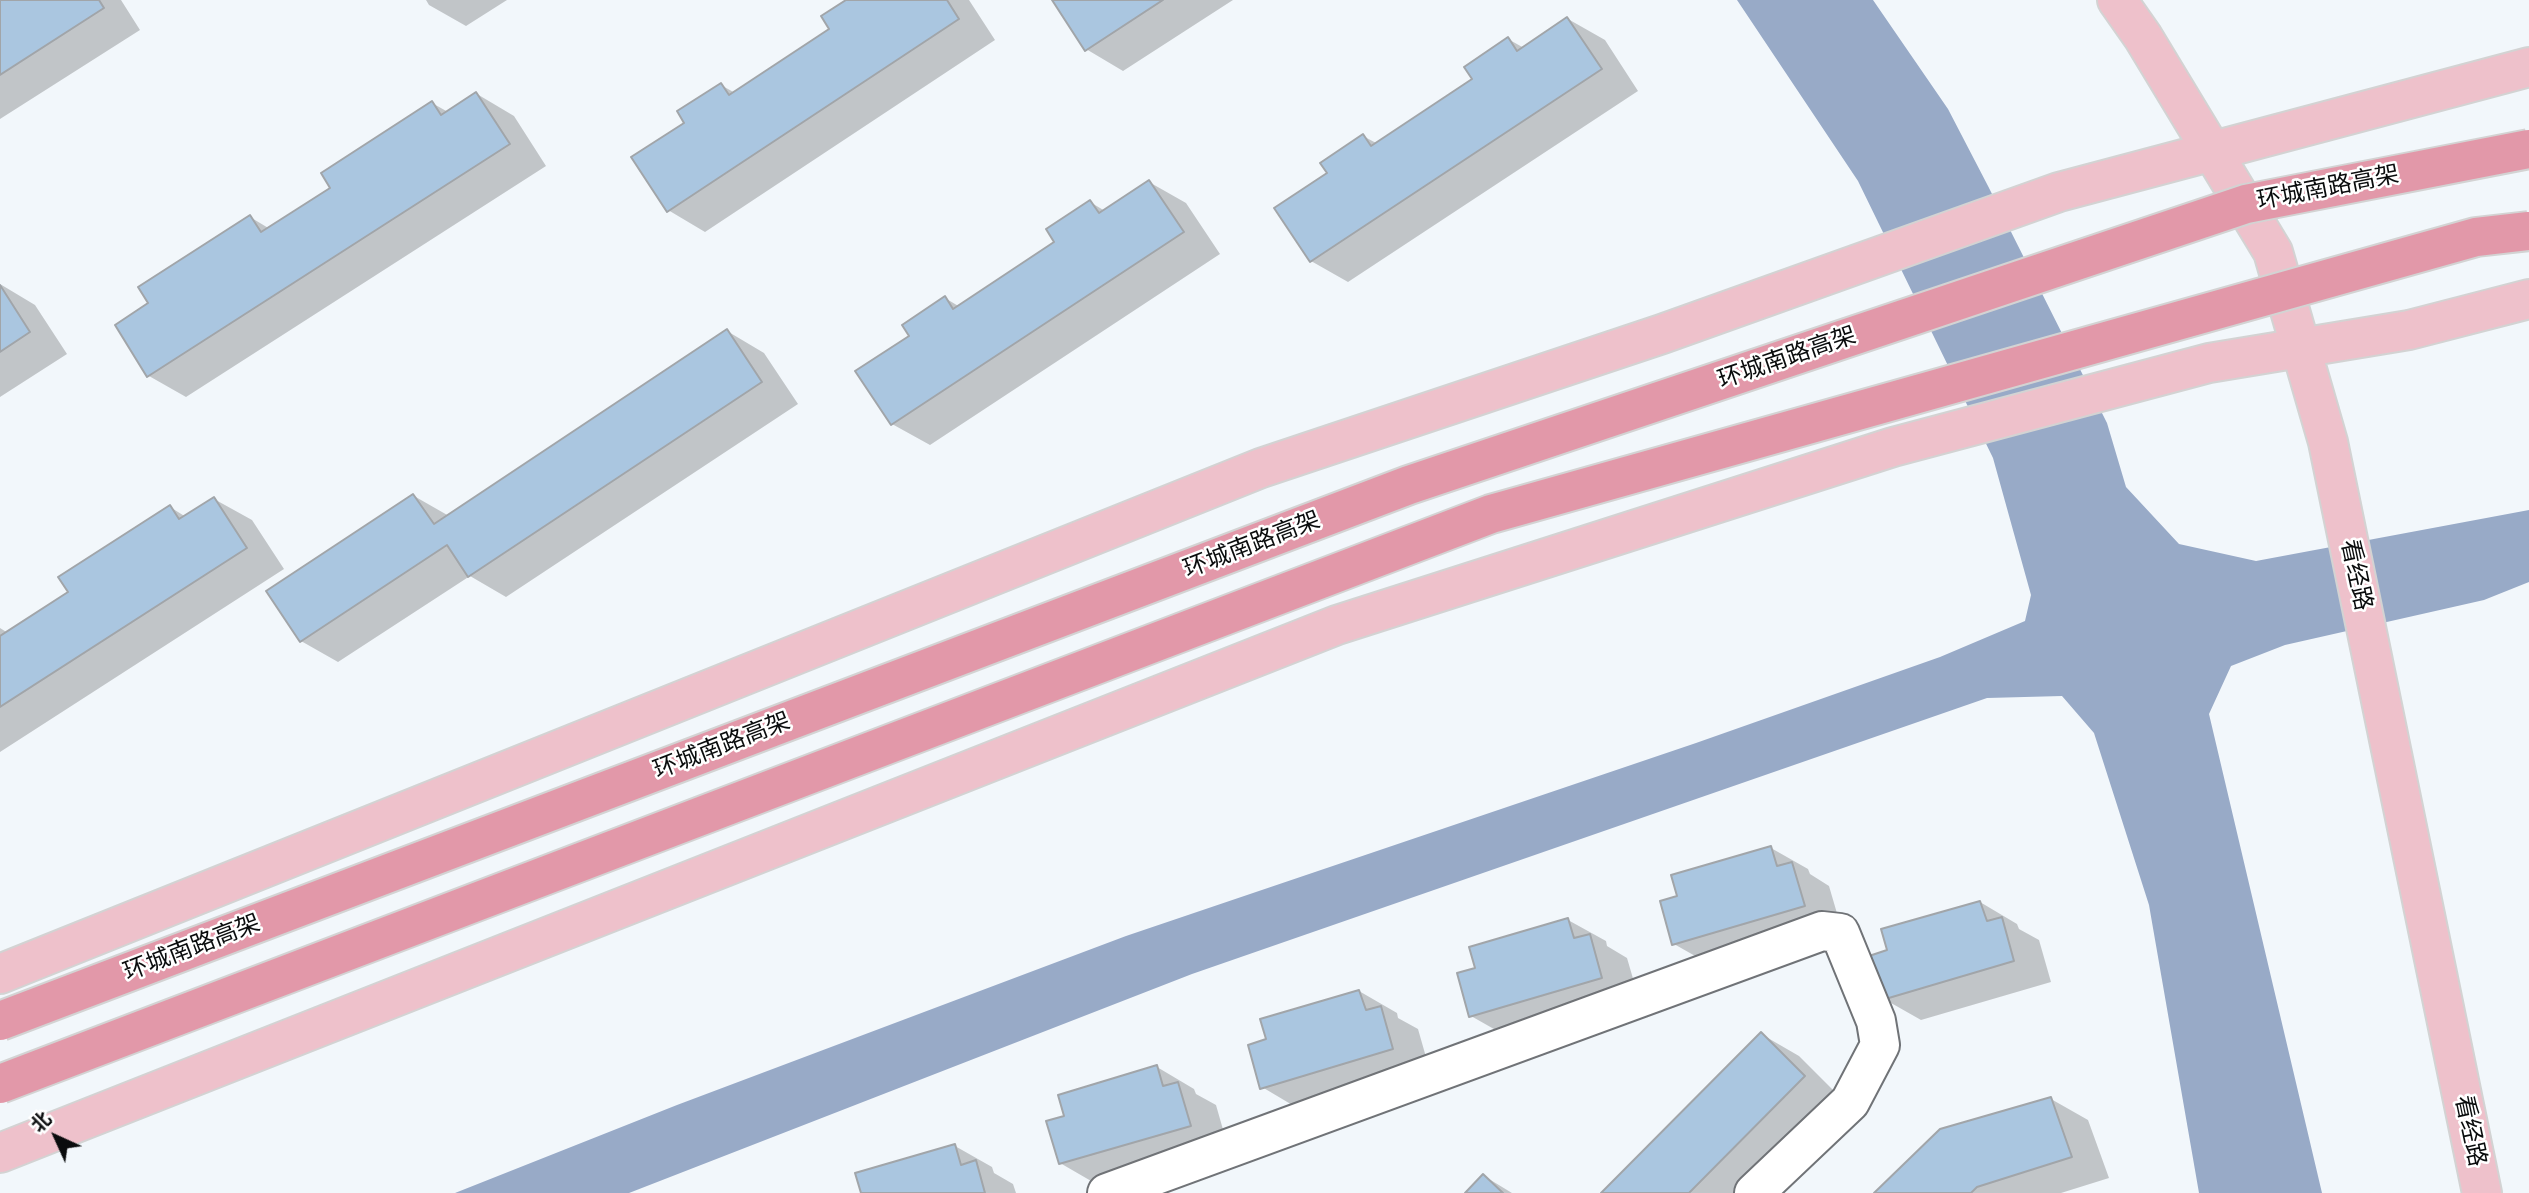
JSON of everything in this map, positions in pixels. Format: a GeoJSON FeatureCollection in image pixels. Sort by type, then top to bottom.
{"type":"FeatureCollection","features":[{"type":"Feature","properties":{"kind":"highway","name":"环城南路高架"},"geometry":{"type":"LineString","coordinates":[[0,1021],[1422,481],[2246,204],[2529,149]]}},
{"type":"Feature","properties":{"kind":"highway"},"geometry":{"type":"LineString","coordinates":[[0,1084],[1491,514],[2476,237],[2529,230]]}},
{"type":"Feature","properties":{"kind":"main road","name":"看经路"},"geometry":{"type":"LineString","coordinates":[[2117,0],[2143,37],[2273,252],[2328,442],[2482,1193]]}},
{"type":"Feature","properties":{"kind":"main road"},"geometry":{"type":"LineString","coordinates":[[0,974],[1261,468],[1662,334],[2059,192],[2529,67]]}},
{"type":"Feature","properties":{"kind":"main road"},"geometry":{"type":"LineString","coordinates":[[0,1153],[1337,625],[1893,447],[2209,363],[2409,330],[2529,299]]}},
{"type":"Feature","properties":{"kind":"lane"},"geometry":{"type":"LineString","coordinates":[[1107,1193],[1822,931],[1840,933],[1876,1021],[1880,1045],[1850,1101],[1754,1193]]}},
{"type":"Feature","properties":{"kind":"water"},"geometry":{"type":"Polygon","coordinates":[[[1737,0],[1873,0],[1948,109],[2107,423],[2126,487],[2179,544],[2256,561],[2529,510],[2529,582],[2484,600],[2285,645],[2231,666],[2209,714],[2322,1193],[2199,1193],[2149,905],[2094,733],[2062,696],[1987,698],[1192,974],[629,1193],[455,1193],[677,1105],[1126,936],[1696,743],[1940,657],[2025,621],[2031,595],[1993,458],[1858,181],[1737,0]]]}},
{"type":"Feature","properties":{"kind":"building"},"geometry":{"type":"Polygon","coordinates":[[[0,0],[99,0],[104,8],[0,75],[0,0]]]}},
{"type":"Feature","properties":{"kind":"building"},"geometry":{"type":"Polygon","coordinates":[[[846,0],[947,0],[959,19],[667,212],[631,157],[684,123],[677,111],[721,83],[729,95],[829,29],[821,16],[846,0]]]}},
{"type":"Feature","properties":{"kind":"building"},"geometry":{"type":"Polygon","coordinates":[[[1052,0],[1163,0],[1085,51],[1052,0]]]}},
{"type":"Feature","properties":{"kind":"building"},"geometry":{"type":"Polygon","coordinates":[[[1567,17],[1602,69],[1310,262],[1274,208],[1327,173],[1320,163],[1363,134],[1371,146],[1472,79],[1464,67],[1508,37],[1517,51],[1567,17]]]}},
{"type":"Feature","properties":{"kind":"building"},"geometry":{"type":"Polygon","coordinates":[[[476,92],[510,144],[147,377],[115,325],[148,303],[138,287],[250,215],[261,232],[330,188],[321,173],[432,101],[441,115],[476,92]]]}},
{"type":"Feature","properties":{"kind":"building"},"geometry":{"type":"Polygon","coordinates":[[[1149,180],[1184,232],[891,425],[855,371],[909,336],[902,325],[945,296],[953,309],[1054,242],[1046,229],[1090,200],[1099,213],[1149,180]]]}},
{"type":"Feature","properties":{"kind":"building"},"geometry":{"type":"Polygon","coordinates":[[[0,285],[30,332],[0,352],[0,285]]]}},
{"type":"Feature","properties":{"kind":"building"},"geometry":{"type":"Polygon","coordinates":[[[727,329],[762,382],[468,577],[447,545],[300,642],[266,591],[413,494],[434,524],[727,329]]]}},
{"type":"Feature","properties":{"kind":"building"},"geometry":{"type":"Polygon","coordinates":[[[214,497],[247,548],[0,707],[0,636],[68,592],[58,577],[170,505],[179,519],[214,497]]]}},
{"type":"Feature","properties":{"kind":"building"},"geometry":{"type":"Polygon","coordinates":[[[1771,846],[1777,866],[1792,862],[1805,906],[1672,945],[1660,901],[1677,896],[1671,875],[1771,846]]]}},
{"type":"Feature","properties":{"kind":"building"},"geometry":{"type":"Polygon","coordinates":[[[1980,901],[1987,921],[2002,917],[2014,961],[1882,1000],[1869,956],[1887,950],[1881,929],[1980,901]]]}},
{"type":"Feature","properties":{"kind":"building"},"geometry":{"type":"Polygon","coordinates":[[[1568,918],[1574,938],[1590,934],[1602,978],[1469,1017],[1457,973],[1475,968],[1469,947],[1568,918]]]}},
{"type":"Feature","properties":{"kind":"building"},"geometry":{"type":"Polygon","coordinates":[[[1359,990],[1366,1010],[1381,1006],[1393,1049],[1260,1089],[1248,1045],[1266,1039],[1260,1019],[1359,990]]]}},
{"type":"Feature","properties":{"kind":"building"},"geometry":{"type":"Polygon","coordinates":[[[1761,1032],[1805,1076],[1689,1193],[1601,1193],[1761,1032]]]}},
{"type":"Feature","properties":{"kind":"building"},"geometry":{"type":"Polygon","coordinates":[[[1157,1065],[1163,1086],[1178,1082],[1191,1126],[1059,1164],[1046,1121],[1064,1116],[1058,1095],[1157,1065]]]}},
{"type":"Feature","properties":{"kind":"building"},"geometry":{"type":"Polygon","coordinates":[[[2051,1097],[2072,1157],[1977,1187],[1971,1193],[1874,1193],[1940,1129],[2051,1097]]]}},
{"type":"Feature","properties":{"kind":"building"},"geometry":{"type":"Polygon","coordinates":[[[955,1144],[961,1165],[976,1160],[985,1193],[861,1193],[855,1173],[955,1144]]]}},
{"type":"Feature","properties":{"kind":"building"},"geometry":{"type":"Polygon","coordinates":[[[1483,1174],[1503,1193],[1465,1193],[1483,1174]]]}}]}
